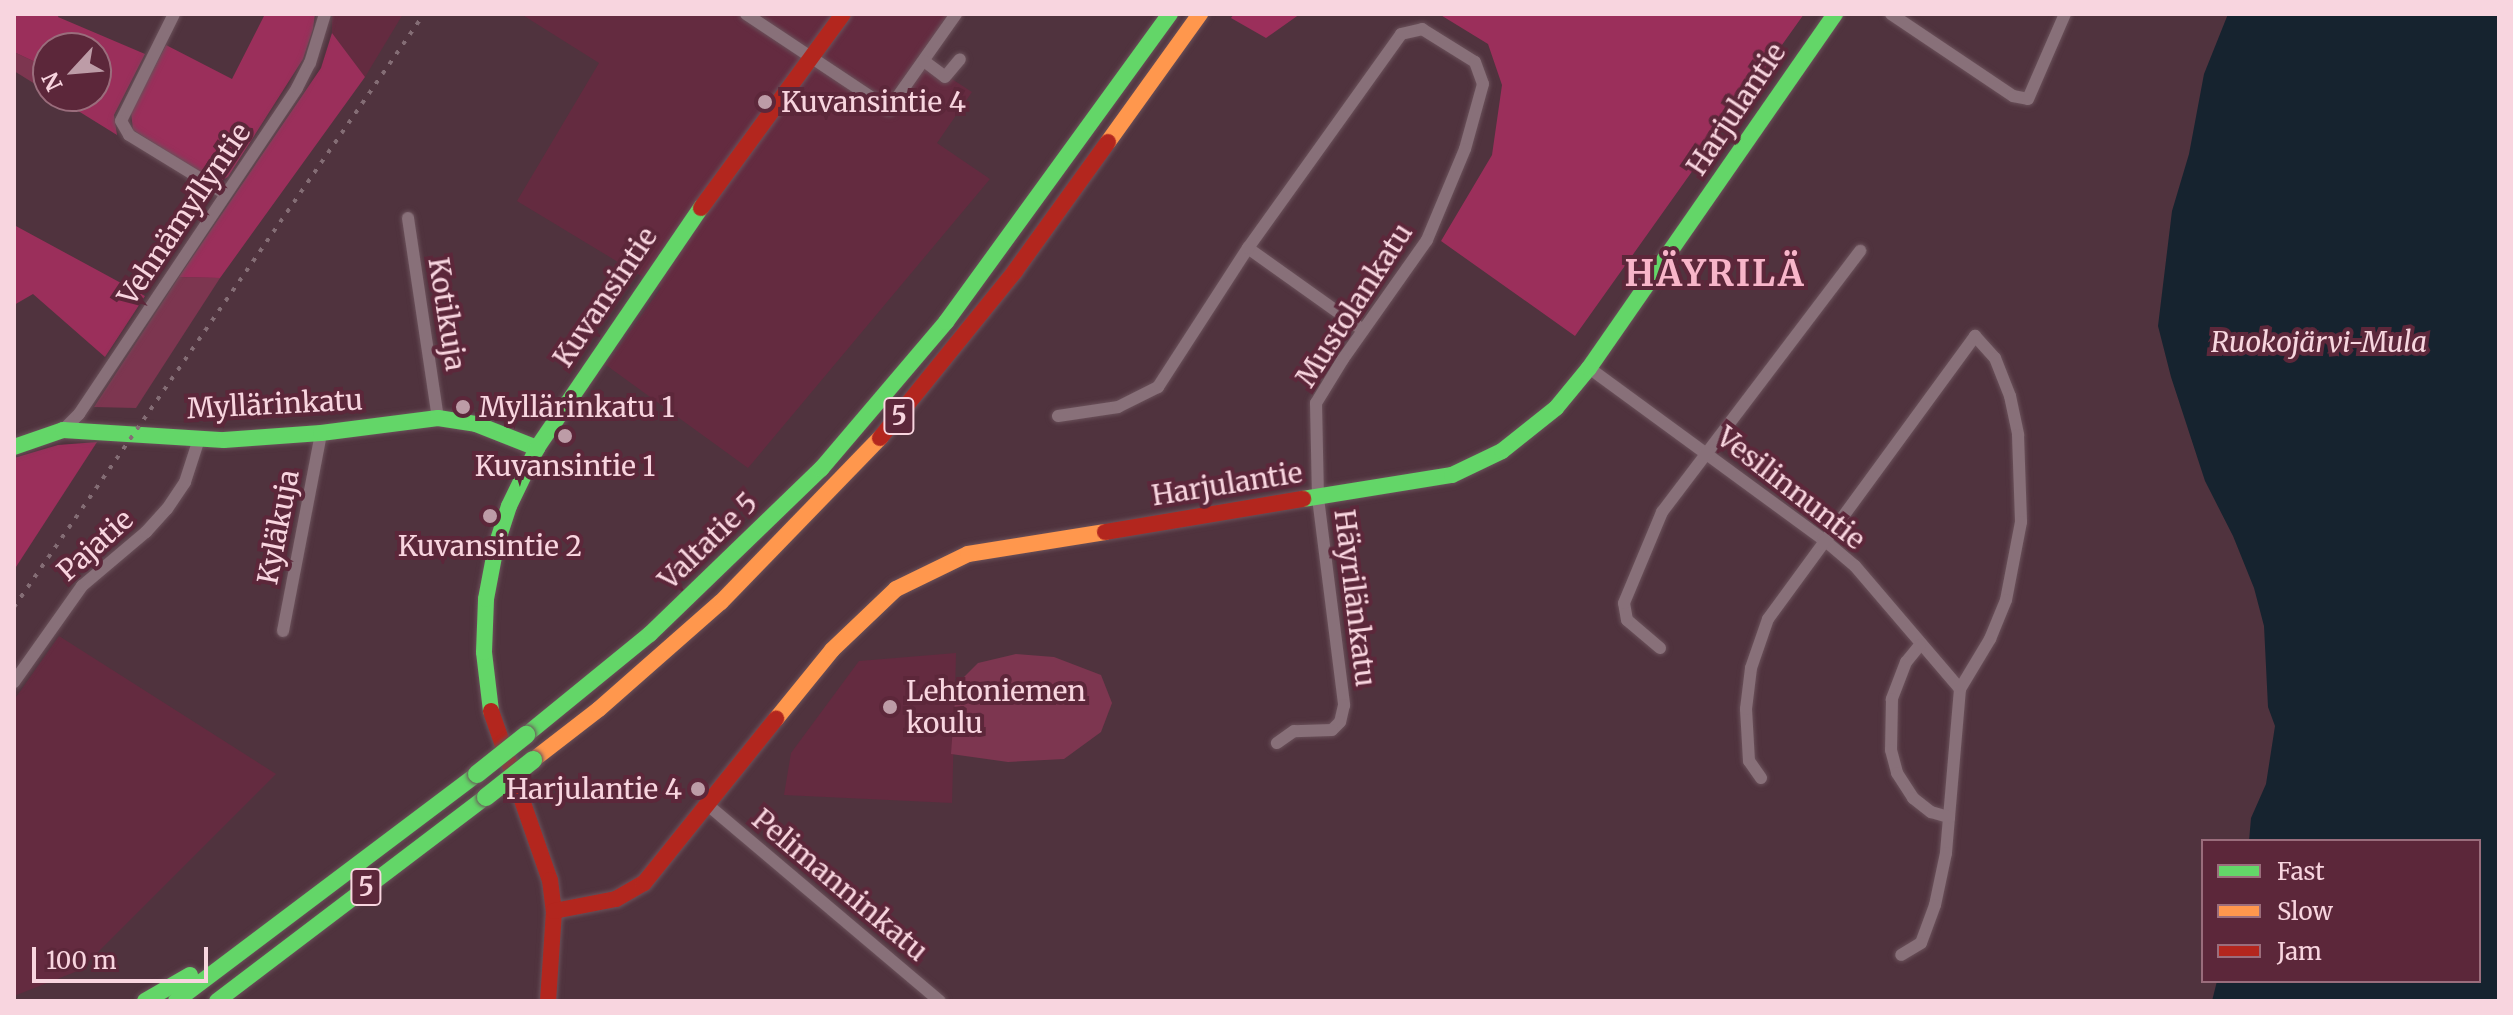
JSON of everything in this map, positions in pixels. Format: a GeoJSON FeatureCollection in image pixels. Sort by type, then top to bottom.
{"type":"FeatureCollection","features":[{"type":"Feature","properties":{"kind":"main road","name":"Kuvansintie"},"geometry":{"type":"LineString","coordinates":[[554,911],[550,880],[534,827],[492,715],[484,652],[486,599],[496,546],[509,506],[537,448],[670,250],[843,14]]}},
{"type":"Feature","properties":{"kind":"main road","name":"Valtatie 5"},"geometry":{"type":"LineString","coordinates":[[176,1001],[526,735],[671,615],[821,469],[946,322],[1170,14]]}},
{"type":"Feature","properties":{"kind":"main road","name":"Valtatie 5"},"geometry":{"type":"LineString","coordinates":[[217,1001],[599,709],[721,602],[888,429],[1015,271],[1200,14]]}},
{"type":"Feature","properties":{"kind":"main road","name":"Harjulantie"},"geometry":{"type":"LineString","coordinates":[[554,911],[616,899],[644,883],[832,650],[896,589],[968,554],[1452,475],[1502,451],[1556,408],[1589,368],[1835,14]]}},
{"type":"Feature","properties":{"kind":"main road","name":"Myllärinkatu"},"geometry":{"type":"LineString","coordinates":[[14,447],[63,430],[199,439],[321,433],[438,418],[476,424],[537,448]]}},
{"type":"Feature","properties":{"kind":"main road"},"geometry":{"type":"LineString","coordinates":[[548,1001],[554,911]]}},
{"type":"Feature","properties":{"kind":"main road"},"geometry":{"type":"LineString","coordinates":[[145,1001],[271,930]]}},
{"type":"Feature","properties":{"kind":"street"},"geometry":{"type":"LineString","coordinates":[[174,14],[122,113],[124,128],[224,193]]}},
{"type":"Feature","properties":{"kind":"street","name":"Vehnämyllyntie"},"geometry":{"type":"LineString","coordinates":[[63,430],[79,414],[297,88],[310,63],[325,14]]}},
{"type":"Feature","properties":{"kind":"street"},"geometry":{"type":"LineString","coordinates":[[746,14],[889,109],[956,14]]}},
{"type":"Feature","properties":{"kind":"street"},"geometry":{"type":"LineString","coordinates":[[1891,14],[2013,96],[2028,99],[2065,14]]}},
{"type":"Feature","properties":{"kind":"street","name":"Mustolankatu"},"geometry":{"type":"LineString","coordinates":[[1058,416],[1118,407],[1158,387],[1248,248],[1401,34],[1422,29],[1475,62],[1483,84],[1465,149],[1427,240],[1316,403],[1318,498]]}},
{"type":"Feature","properties":{"kind":"street"},"geometry":{"type":"LineString","coordinates":[[924,61],[945,77],[960,59]]}},
{"type":"Feature","properties":{"kind":"street","name":"Kotikuja"},"geometry":{"type":"LineString","coordinates":[[408,218],[438,418]]}},
{"type":"Feature","properties":{"kind":"street"},"geometry":{"type":"LineString","coordinates":[[1248,248],[1363,330]]}},
{"type":"Feature","properties":{"kind":"street"},"geometry":{"type":"LineString","coordinates":[[1660,648],[1627,620],[1624,603],[1662,512],[1860,251]]}},
{"type":"Feature","properties":{"kind":"street"},"geometry":{"type":"LineString","coordinates":[[1761,778],[1749,761],[1746,736],[1751,668],[1768,619],[1823,539],[1975,336],[1995,358],[2010,396],[2018,435],[2021,522],[2006,600],[1990,639],[1960,689],[1946,853],[1935,905],[1921,943],[1901,955]]}},
{"type":"Feature","properties":{"kind":"street","name":"Vesilinnuntie"},"geometry":{"type":"LineString","coordinates":[[1589,368],[1709,454],[1855,566],[1960,689]]}},
{"type":"Feature","properties":{"kind":"street","name":"Kyläkuja"},"geometry":{"type":"LineString","coordinates":[[283,631],[321,433]]}},
{"type":"Feature","properties":{"kind":"street","name":"Pajatie"},"geometry":{"type":"LineString","coordinates":[[14,682],[82,586],[146,532],[167,509],[185,482],[199,439]]}},
{"type":"Feature","properties":{"kind":"street","name":"Häyrilänkatu"},"geometry":{"type":"LineString","coordinates":[[1277,743],[1294,731],[1332,730],[1340,722],[1344,705],[1318,498]]}},
{"type":"Feature","properties":{"kind":"street"},"geometry":{"type":"LineString","coordinates":[[1920,645],[1906,662],[1892,699],[1891,750],[1897,773],[1913,798],[1931,812],[1949,817]]}},
{"type":"Feature","properties":{"kind":"street","name":"Pelimanninkatu"},"geometry":{"type":"LineString","coordinates":[[709,806],[940,1001]]}},
{"type":"Feature","properties":{"kind":"shaded area"},"geometry":{"type":"Polygon","coordinates":[[[14,14],[59,14],[58,17],[93,32],[32,32],[32,60],[14,52],[14,14]]]}},
{"type":"Feature","properties":{"kind":"shaded area"},"geometry":{"type":"Polygon","coordinates":[[[265,14],[315,14],[313,29],[303,59],[228,177],[217,183],[133,130],[131,112],[166,45],[232,79],[265,14]]]}},
{"type":"Feature","properties":{"kind":"shaded area"},"geometry":{"type":"Polygon","coordinates":[[[332,14],[403,14],[365,77],[332,33],[332,14]]]}},
{"type":"Feature","properties":{"kind":"shaded area"},"geometry":{"type":"Polygon","coordinates":[[[521,14],[965,14],[924,61],[972,92],[937,143],[990,179],[748,468],[606,365],[661,288],[517,201],[599,63],[521,14]]]}},
{"type":"Feature","properties":{"kind":"shaded area"},"geometry":{"type":"Polygon","coordinates":[[[1234,14],[1300,14],[1266,38],[1231,18],[1234,14]]]}},
{"type":"Feature","properties":{"kind":"shaded area"},"geometry":{"type":"Polygon","coordinates":[[[1439,14],[1804,14],[1575,336],[1441,241],[1492,155],[1502,85],[1488,44],[1439,14]]]}},
{"type":"Feature","properties":{"kind":"shaded area"},"geometry":{"type":"Polygon","coordinates":[[[332,33],[365,77],[220,278],[179,277],[321,68],[332,33]]]}},
{"type":"Feature","properties":{"kind":"shaded area"},"geometry":{"type":"Polygon","coordinates":[[[112,40],[145,54],[114,115],[117,135],[80,112],[112,112],[112,40]]]}},
{"type":"Feature","properties":{"kind":"shaded area"},"geometry":{"type":"Polygon","coordinates":[[[14,52],[32,60],[32,82],[14,71],[14,52]]]}},
{"type":"Feature","properties":{"kind":"shaded area"},"geometry":{"type":"Polygon","coordinates":[[[14,225],[145,296],[105,357],[33,294],[14,305],[14,225]]]}},
{"type":"Feature","properties":{"kind":"shaded area"},"geometry":{"type":"Polygon","coordinates":[[[179,277],[220,278],[136,408],[94,407],[179,277]]]}},
{"type":"Feature","properties":{"kind":"shaded area"},"geometry":{"type":"Polygon","coordinates":[[[97,442],[14,570],[14,458],[58,445],[97,442]]]}},
{"type":"Feature","properties":{"kind":"shaded area"},"geometry":{"type":"Polygon","coordinates":[[[59,636],[276,774],[80,970],[14,996],[14,700],[59,636]]]}},
{"type":"Feature","properties":{"kind":"shaded area","name":"Lehtoniemen koulu"},"geometry":{"type":"Polygon","coordinates":[[[956,653],[952,803],[784,795],[791,753],[859,661],[956,653]]]}},
{"type":"Feature","properties":{"kind":"shaded area"},"geometry":{"type":"Polygon","coordinates":[[[1016,654],[1054,657],[1101,675],[1112,703],[1101,732],[1064,759],[1008,762],[951,754],[956,685],[978,663],[1016,654]]]}},
{"type":"Feature","properties":{"kind":"water","name":"Ruokojärvi-Mula"},"geometry":{"type":"Polygon","coordinates":[[[2228,14],[2499,14],[2499,1001],[2212,1001],[2216,983],[2481,983],[2481,839],[2249,839],[2251,818],[2266,784],[2275,726],[2268,707],[2264,626],[2254,588],[2233,536],[2205,481],[2158,326],[2172,211],[2189,154],[2204,74],[2228,14]]]}},
{"type":"Feature","properties":{"kind":"railway"},"geometry":{"type":"LineString","coordinates":[[14,607],[424,14]]}},
{"type":"Feature","properties":{"kind":"traffic: fast"},"geometry":{"type":"LineString","coordinates":[[526,735],[650,634],[821,469],[946,322],[1170,14]]}},
{"type":"Feature","properties":{"kind":"traffic: fast"},"geometry":{"type":"LineString","coordinates":[[1303,499],[1452,475],[1502,451],[1556,408],[1589,368],[1835,14]]}},
{"type":"Feature","properties":{"kind":"traffic: fast"},"geometry":{"type":"LineString","coordinates":[[491,711],[484,652],[486,599],[496,546],[509,506],[537,448],[701,208]]}},
{"type":"Feature","properties":{"kind":"traffic: fast"},"geometry":{"type":"LineString","coordinates":[[14,447],[63,430],[224,440],[321,433],[438,418],[476,424],[537,448]]}},
{"type":"Feature","properties":{"kind":"traffic: fast"},"geometry":{"type":"LineString","coordinates":[[477,774],[526,735]]}},
{"type":"Feature","properties":{"kind":"traffic: fast"},"geometry":{"type":"LineString","coordinates":[[486,797],[533,760]]}},
{"type":"Feature","properties":{"kind":"traffic: fast"},"geometry":{"type":"LineString","coordinates":[[176,1001],[477,774]]}},
{"type":"Feature","properties":{"kind":"traffic: fast"},"geometry":{"type":"LineString","coordinates":[[217,1001],[486,797]]}},
{"type":"Feature","properties":{"kind":"traffic: fast"},"geometry":{"type":"LineString","coordinates":[[145,1001],[190,975]]}},
{"type":"Feature","properties":{"kind":"traffic: slow"},"geometry":{"type":"LineString","coordinates":[[1108,142],[1200,14]]}},
{"type":"Feature","properties":{"kind":"traffic: slow"},"geometry":{"type":"LineString","coordinates":[[533,760],[599,709],[721,602],[880,438]]}},
{"type":"Feature","properties":{"kind":"traffic: slow"},"geometry":{"type":"LineString","coordinates":[[776,719],[832,650],[896,589],[968,554],[1105,532]]}},
{"type":"Feature","properties":{"kind":"traffic: jam"},"geometry":{"type":"LineString","coordinates":[[701,208],[843,14]]}},
{"type":"Feature","properties":{"kind":"traffic: jam"},"geometry":{"type":"LineString","coordinates":[[880,438],[1015,271],[1108,142]]}},
{"type":"Feature","properties":{"kind":"traffic: jam"},"geometry":{"type":"LineString","coordinates":[[1105,532],[1303,499]]}},
{"type":"Feature","properties":{"kind":"traffic: jam"},"geometry":{"type":"LineString","coordinates":[[491,711],[550,880],[554,911],[548,1001]]}},
{"type":"Feature","properties":{"kind":"traffic: jam"},"geometry":{"type":"LineString","coordinates":[[554,911],[616,899],[644,883],[776,719]]}},
{"type":"Feature","properties":{"kind":"place","name":"Kuvansintie 4"},"geometry":{"type":"Point","coordinates":[765,102]}},
{"type":"Feature","properties":{"kind":"place","name":"Myllärinkatu 1"},"geometry":{"type":"Point","coordinates":[463,407]}},
{"type":"Feature","properties":{"kind":"place","name":"Kuvansintie 1"},"geometry":{"type":"Point","coordinates":[565,436]}},
{"type":"Feature","properties":{"kind":"place","name":"Kuvansintie 2"},"geometry":{"type":"Point","coordinates":[490,516]}},
{"type":"Feature","properties":{"kind":"place","name":"Lehtoniemen koulu"},"geometry":{"type":"Point","coordinates":[890,707]}},
{"type":"Feature","properties":{"kind":"place","name":"Harjulantie 4"},"geometry":{"type":"Point","coordinates":[698,789]}},
{"type":"Feature","properties":{"kind":"district","name":"HÄYRILÄ"},"geometry":{"type":"Point","coordinates":[1715,274]}}]}
